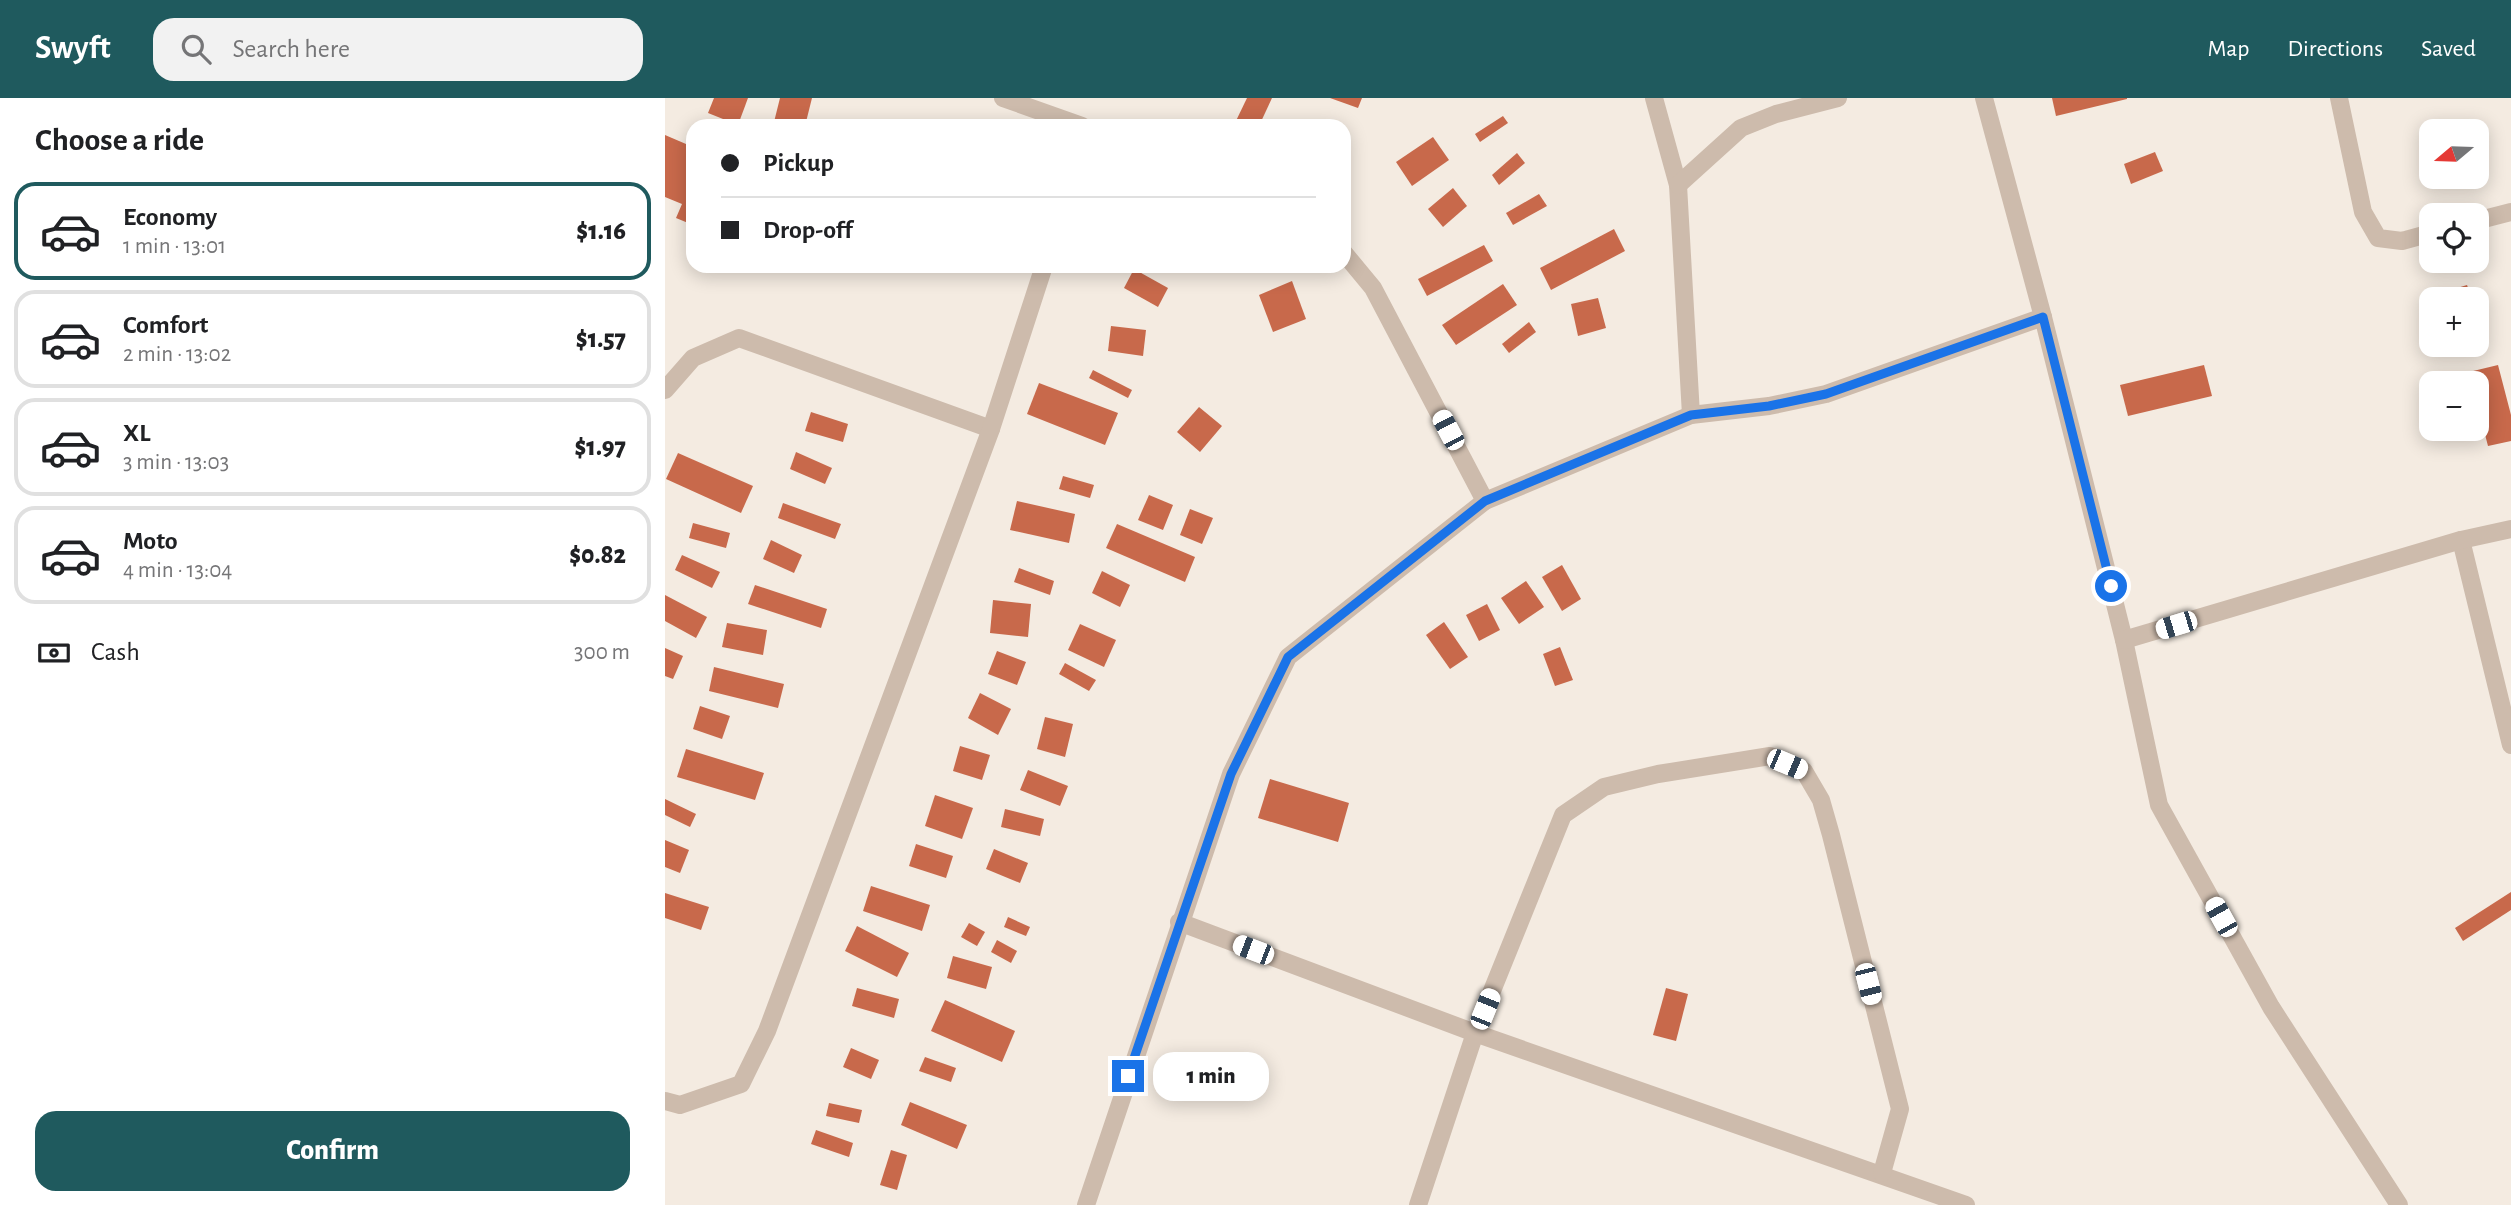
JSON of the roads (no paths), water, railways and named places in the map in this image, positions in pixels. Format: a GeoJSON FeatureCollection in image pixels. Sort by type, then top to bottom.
{"type":"FeatureCollection","features":[{"type":"Feature","properties":{"kind":"street"},"geometry":{"type":"LineString","coordinates":[[1003,98],[1062,119]]}},
{"type":"Feature","properties":{"kind":"street"},"geometry":{"type":"LineString","coordinates":[[1654,98],[1678,185],[1691,415]]}},
{"type":"Feature","properties":{"kind":"street"},"geometry":{"type":"LineString","coordinates":[[1678,185],[1741,128],[1776,114],[1838,98]]}},
{"type":"Feature","properties":{"kind":"street"},"geometry":{"type":"LineString","coordinates":[[1984,98],[2043,317],[2124,640],[2159,805],[2271,1007],[2399,1205]]}},
{"type":"Feature","properties":{"kind":"street"},"geometry":{"type":"LineString","coordinates":[[2339,98],[2363,212],[2378,238],[2402,241],[2419,236]]}},
{"type":"Feature","properties":{"kind":"street"},"geometry":{"type":"LineString","coordinates":[[2489,218],[2511,212]]}},
{"type":"Feature","properties":{"kind":"street"},"geometry":{"type":"LineString","coordinates":[[1351,261],[1373,288],[1485,501]]}},
{"type":"Feature","properties":{"kind":"street"},"geometry":{"type":"LineString","coordinates":[[665,1101],[680,1105],[741,1084],[767,1031],[991,429],[1042,273]]}},
{"type":"Feature","properties":{"kind":"street"},"geometry":{"type":"LineString","coordinates":[[1086,1205],[1231,774],[1288,657],[1485,501],[1691,415],[1769,406],[1826,394],[2043,317]]}},
{"type":"Feature","properties":{"kind":"street"},"geometry":{"type":"LineString","coordinates":[[665,390],[693,358],[739,338],[991,429]]}},
{"type":"Feature","properties":{"kind":"street"},"geometry":{"type":"LineString","coordinates":[[2124,640],[2461,540],[2511,529]]}},
{"type":"Feature","properties":{"kind":"street"},"geometry":{"type":"LineString","coordinates":[[2461,540],[2511,745]]}},
{"type":"Feature","properties":{"kind":"street"},"geometry":{"type":"LineString","coordinates":[[1418,1205],[1475,1033],[1563,816],[1604,787],[1658,774],[1770,756],[1804,771],[1821,800],[1831,835],[1900,1109],[1882,1173]]}},
{"type":"Feature","properties":{"kind":"street"},"geometry":{"type":"LineString","coordinates":[[1179,922],[1475,1033],[1882,1173],[1966,1205]]}}]}
